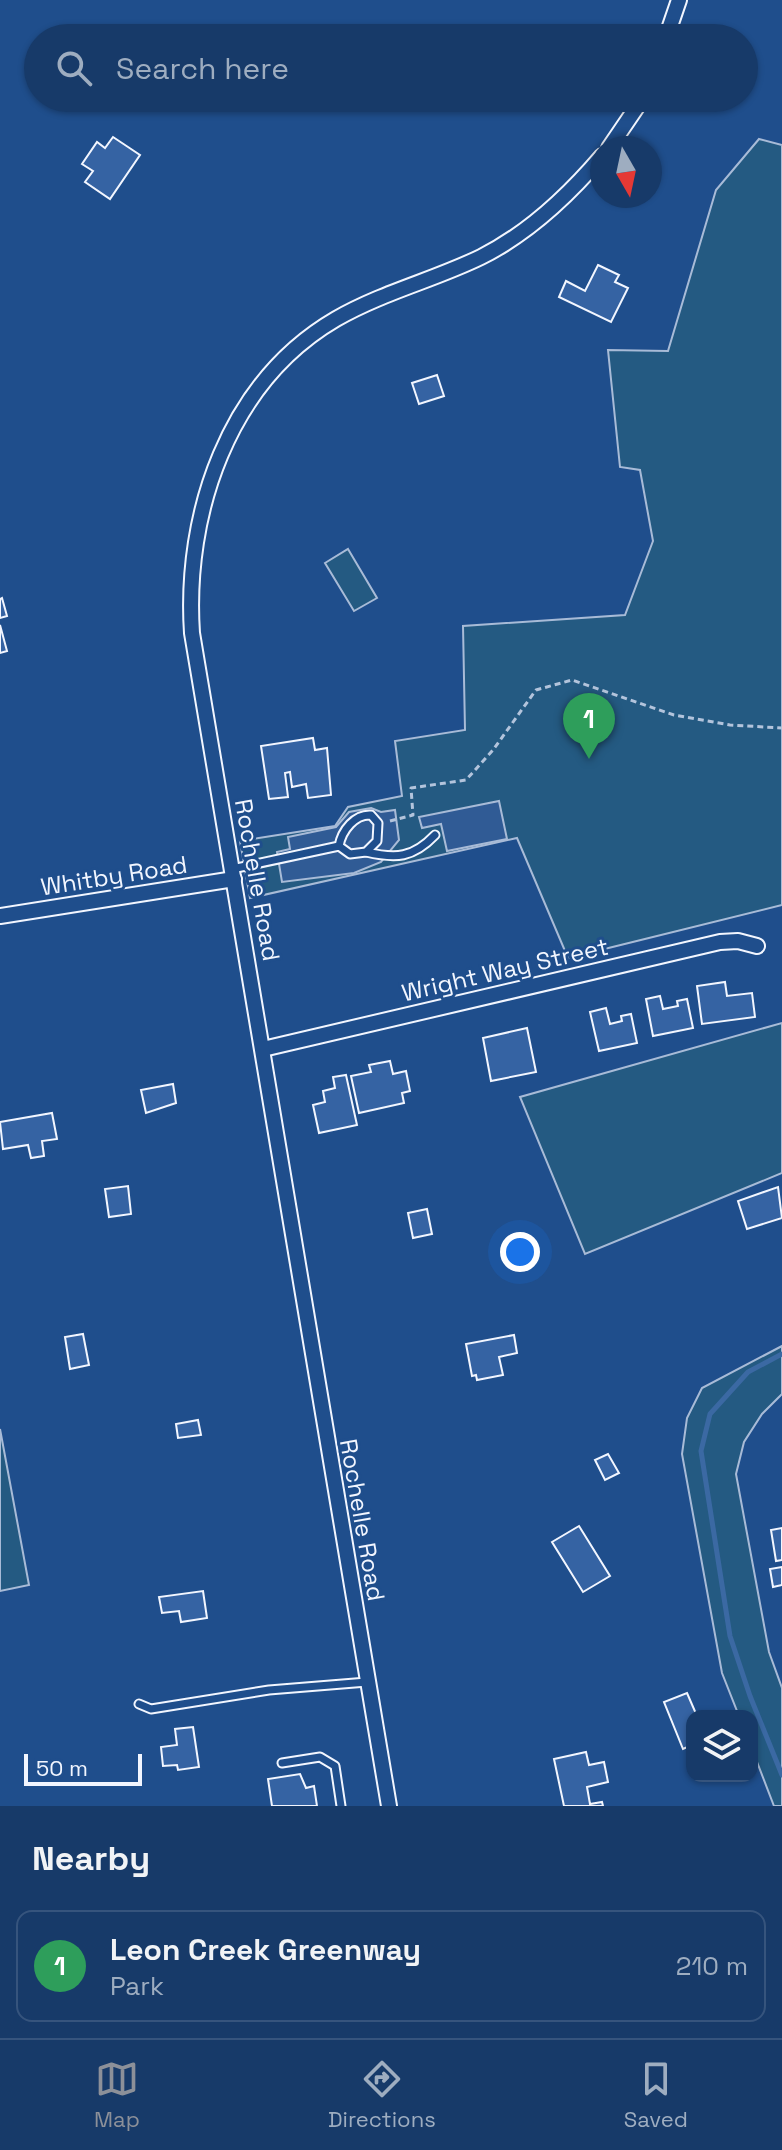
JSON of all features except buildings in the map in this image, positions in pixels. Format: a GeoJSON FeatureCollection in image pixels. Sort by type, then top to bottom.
{"type":"FeatureCollection","features":[{"type":"Feature","properties":{"kind":"street"},"geometry":{"type":"LineString","coordinates":[[671,24],[679,0]]}},
{"type":"Feature","properties":{"kind":"street"},"geometry":{"type":"LineString","coordinates":[[617,136],[633,112]]}},
{"type":"Feature","properties":{"kind":"street","name":"Rochelle Road"},"geometry":{"type":"LineString","coordinates":[[389,1806],[233,874],[190,603],[190,565],[196,527],[219,457],[256,394],[281,363],[309,337],[351,310],[481,257],[514,238],[567,194],[590,169]]}},
{"type":"Feature","properties":{"kind":"street","name":"Whitby Road"},"geometry":{"type":"LineString","coordinates":[[0,916],[233,874]]}},
{"type":"Feature","properties":{"kind":"street","name":"Wright Way Street"},"geometry":{"type":"LineString","coordinates":[[263,1049],[720,942],[738,941],[757,946]]}},
{"type":"Feature","properties":{"kind":"lane"},"geometry":{"type":"LineString","coordinates":[[339,846],[341,835],[363,815],[371,815],[378,823],[377,841],[366,852]]}},
{"type":"Feature","properties":{"kind":"lane"},"geometry":{"type":"LineString","coordinates":[[339,846],[350,854],[366,852],[395,859],[409,856],[435,835]]}},
{"type":"Feature","properties":{"kind":"lane"},"geometry":{"type":"LineString","coordinates":[[233,874],[339,846]]}},
{"type":"Feature","properties":{"kind":"lane"},"geometry":{"type":"LineString","coordinates":[[139,1704],[151,1709],[269,1690],[367,1682]]}},
{"type":"Feature","properties":{"kind":"lane"},"geometry":{"type":"LineString","coordinates":[[282,1763],[320,1757],[335,1766],[341,1806]]}},
{"type":"Feature","properties":{"kind":"path"},"geometry":{"type":"LineString","coordinates":[[378,823],[413,815],[411,788],[466,780],[493,750],[536,690],[547,684],[572,680],[674,715],[730,725],[782,728]]}},
{"type":"Feature","properties":{"kind":"shaded area"},"geometry":{"type":"Polygon","coordinates":[[[759,139],[782,145],[782,905],[568,958],[517,838],[250,898],[240,841],[335,826],[348,807],[402,796],[395,741],[465,730],[463,626],[625,615],[653,541],[640,470],[620,467],[608,350],[668,351],[716,190],[759,139]]]}},
{"type":"Feature","properties":{"kind":"shaded area"},"geometry":{"type":"Polygon","coordinates":[[[348,549],[377,598],[354,611],[325,563],[348,549]]]}},
{"type":"Feature","properties":{"kind":"shaded area"},"geometry":{"type":"Polygon","coordinates":[[[499,801],[507,839],[447,851],[441,824],[422,828],[419,817],[499,801]]]}},
{"type":"Feature","properties":{"kind":"shaded area"},"geometry":{"type":"Polygon","coordinates":[[[371,808],[381,812],[395,810],[399,840],[381,862],[354,873],[282,882],[277,852],[290,849],[288,837],[336,827],[349,812],[371,808]]]}},
{"type":"Feature","properties":{"kind":"shaded area"},"geometry":{"type":"Polygon","coordinates":[[[782,1023],[782,1173],[585,1254],[520,1097],[782,1023]]]}},
{"type":"Feature","properties":{"kind":"shaded area"},"geometry":{"type":"Polygon","coordinates":[[[782,1346],[782,1394],[762,1414],[744,1442],[736,1474],[769,1652],[782,1688],[782,1806],[774,1806],[758,1765],[758,1710],[737,1710],[722,1673],[682,1454],[687,1418],[702,1388],[782,1346]]]}},
{"type":"Feature","properties":{"kind":"shaded area"},"geometry":{"type":"Polygon","coordinates":[[[0,1429],[29,1585],[0,1591],[0,1429]]]}},
{"type":"Feature","properties":{"kind":"waterway"},"geometry":{"type":"LineString","coordinates":[[782,1354],[748,1372],[710,1414],[701,1451],[730,1636],[782,1775]]}},
{"type":"Feature","properties":{"kind":"place","name":"Leon Creek Greenway"},"geometry":{"type":"Point","coordinates":[589,759]}}]}
